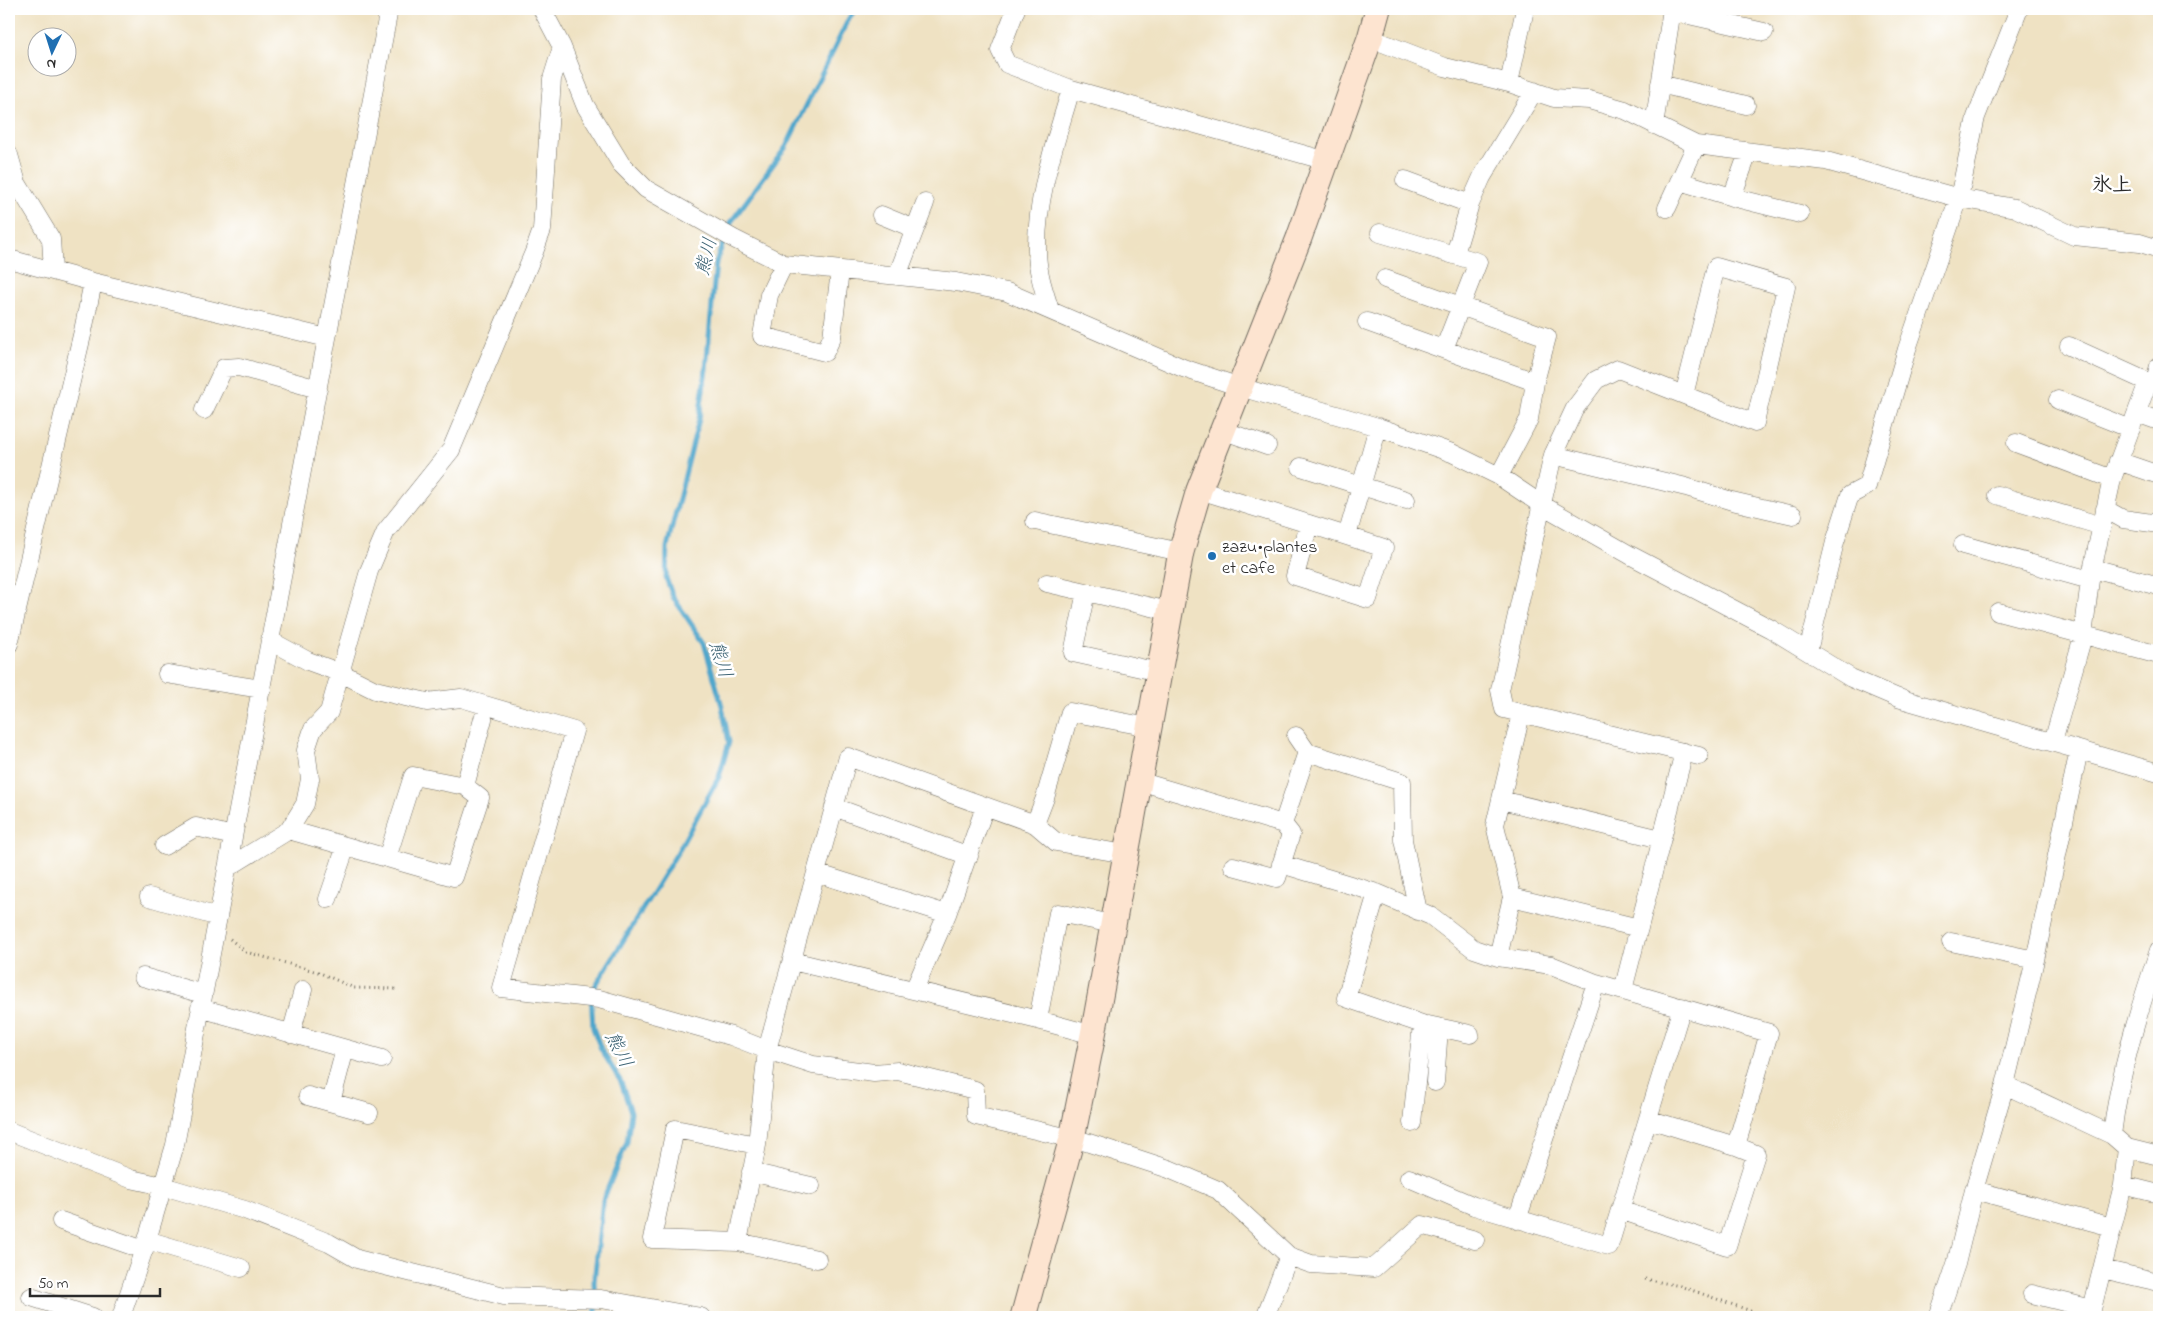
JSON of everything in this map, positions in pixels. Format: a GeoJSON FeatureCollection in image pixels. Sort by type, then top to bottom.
{"type":"FeatureCollection","features":[{"type":"Feature","properties":{"kind":"street"},"geometry":{"type":"LineString","coordinates":[[120,1317],[164,1186],[175,1145],[389,9]]}},
{"type":"Feature","properties":{"kind":"street"},"geometry":{"type":"LineString","coordinates":[[542,9],[562,47],[585,105],[621,164],[646,189],[784,264],[956,282],[1007,292],[1183,368],[1240,387],[1378,427],[1452,452],[1499,476],[1542,505],[1630,555],[1771,628],[1851,678],[1898,698],[2159,774]]}},
{"type":"Feature","properties":{"kind":"street"},"geometry":{"type":"LineString","coordinates":[[1016,9],[1000,50],[1007,64],[1071,89],[1327,160]]}},
{"type":"Feature","properties":{"kind":"street"},"geometry":{"type":"LineString","coordinates":[[1023,1317],[1072,1138],[1093,1035],[1181,552],[1199,490],[1299,238],[1370,38],[1378,9]]}},
{"type":"Feature","properties":{"kind":"street"},"geometry":{"type":"LineString","coordinates":[[1509,83],[1525,9]]}},
{"type":"Feature","properties":{"kind":"street"},"geometry":{"type":"LineString","coordinates":[[1808,651],[1835,542],[1847,505],[1850,496],[1866,486],[1907,349],[1959,198],[1976,117],[2019,9]]}},
{"type":"Feature","properties":{"kind":"street"},"geometry":{"type":"LineString","coordinates":[[1654,124],[1671,10],[1764,32]]}},
{"type":"Feature","properties":{"kind":"street"},"geometry":{"type":"LineString","coordinates":[[1370,38],[1445,67],[1509,83],[1554,98],[1589,100],[1616,108],[1696,145],[1826,162],[1959,198],[2015,208],[2074,236],[2140,243],[2159,249]]}},
{"type":"Feature","properties":{"kind":"street"},"geometry":{"type":"LineString","coordinates":[[227,868],[289,830],[305,804],[310,779],[306,750],[313,730],[329,712],[369,571],[386,531],[451,450],[534,252],[542,230],[552,79],[562,47]]}},
{"type":"Feature","properties":{"kind":"street"},"geometry":{"type":"LineString","coordinates":[[1660,84],[1746,105]]}},
{"type":"Feature","properties":{"kind":"street"},"geometry":{"type":"LineString","coordinates":[[1050,310],[1043,288],[1037,252],[1038,223],[1042,192],[1071,89]]}},
{"type":"Feature","properties":{"kind":"street"},"geometry":{"type":"LineString","coordinates":[[1455,254],[1470,204],[1482,178],[1534,91]]}},
{"type":"Feature","properties":{"kind":"street"},"geometry":{"type":"LineString","coordinates":[[1667,208],[1696,145]]}},
{"type":"Feature","properties":{"kind":"street"},"geometry":{"type":"LineString","coordinates":[[1732,197],[1748,153]]}},
{"type":"Feature","properties":{"kind":"street"},"geometry":{"type":"LineString","coordinates":[[9,155],[17,183],[51,239],[53,270]]}},
{"type":"Feature","properties":{"kind":"street"},"geometry":{"type":"LineString","coordinates":[[1405,180],[1470,204]]}},
{"type":"Feature","properties":{"kind":"street"},"geometry":{"type":"LineString","coordinates":[[1679,181],[1800,214]]}},
{"type":"Feature","properties":{"kind":"street"},"geometry":{"type":"LineString","coordinates":[[897,276],[926,203]]}},
{"type":"Feature","properties":{"kind":"street"},"geometry":{"type":"LineString","coordinates":[[881,215],[916,229]]}},
{"type":"Feature","properties":{"kind":"street"},"geometry":{"type":"LineString","coordinates":[[1380,233],[1478,262],[1444,349]]}},
{"type":"Feature","properties":{"kind":"street"},"geometry":{"type":"LineString","coordinates":[[9,259],[92,282],[328,338]]}},
{"type":"Feature","properties":{"kind":"street"},"geometry":{"type":"LineString","coordinates":[[784,264],[769,295],[762,336],[824,352],[832,337],[840,271]]}},
{"type":"Feature","properties":{"kind":"street"},"geometry":{"type":"LineString","coordinates":[[1622,990],[1662,839],[1691,754],[1504,709],[1500,690],[1553,455],[1575,408],[1596,380],[1618,369],[1755,423],[1786,287],[1716,267],[1684,395]]}},
{"type":"Feature","properties":{"kind":"street"},"geometry":{"type":"LineString","coordinates":[[1385,279],[1547,337],[1534,382],[1529,419],[1499,476]]}},
{"type":"Feature","properties":{"kind":"street"},"geometry":{"type":"LineString","coordinates":[[9,644],[83,331],[92,282]]}},
{"type":"Feature","properties":{"kind":"street"},"geometry":{"type":"LineString","coordinates":[[1367,322],[1534,382]]}},
{"type":"Feature","properties":{"kind":"street"},"geometry":{"type":"LineString","coordinates":[[2069,346],[2148,382]]}},
{"type":"Feature","properties":{"kind":"street"},"geometry":{"type":"LineString","coordinates":[[2053,742],[2083,636],[2092,574],[2112,479],[2148,382],[2156,377],[2159,366]]}},
{"type":"Feature","properties":{"kind":"street"},"geometry":{"type":"LineString","coordinates":[[204,410],[224,368],[239,367],[318,389]]}},
{"type":"Feature","properties":{"kind":"street"},"geometry":{"type":"LineString","coordinates":[[2058,400],[2134,421],[2159,421]]}},
{"type":"Feature","properties":{"kind":"street"},"geometry":{"type":"LineString","coordinates":[[1347,536],[1378,427]]}},
{"type":"Feature","properties":{"kind":"street"},"geometry":{"type":"LineString","coordinates":[[1222,430],[1267,446]]}},
{"type":"Feature","properties":{"kind":"street"},"geometry":{"type":"LineString","coordinates":[[2016,443],[2112,479]]}},
{"type":"Feature","properties":{"kind":"street"},"geometry":{"type":"LineString","coordinates":[[1553,455],[1793,515]]}},
{"type":"Feature","properties":{"kind":"street"},"geometry":{"type":"LineString","coordinates":[[2118,461],[2159,475]]}},
{"type":"Feature","properties":{"kind":"street"},"geometry":{"type":"LineString","coordinates":[[1301,467],[1406,500]]}},
{"type":"Feature","properties":{"kind":"street"},"geometry":{"type":"LineString","coordinates":[[1199,490],[1309,524],[1384,548],[1368,599],[1295,576],[1309,524]]}},
{"type":"Feature","properties":{"kind":"street"},"geometry":{"type":"LineString","coordinates":[[1997,495],[2102,526]]}},
{"type":"Feature","properties":{"kind":"street"},"geometry":{"type":"LineString","coordinates":[[2105,509],[2123,519],[2159,524]]}},
{"type":"Feature","properties":{"kind":"street"},"geometry":{"type":"LineString","coordinates":[[1035,521],[1181,552]]}},
{"type":"Feature","properties":{"kind":"street"},"geometry":{"type":"LineString","coordinates":[[1963,545],[2092,574],[2159,586]]}},
{"type":"Feature","properties":{"kind":"street"},"geometry":{"type":"LineString","coordinates":[[1047,583],[1169,611]]}},
{"type":"Feature","properties":{"kind":"street"},"geometry":{"type":"LineString","coordinates":[[1086,592],[1073,653],[1159,672]]}},
{"type":"Feature","properties":{"kind":"street"},"geometry":{"type":"LineString","coordinates":[[1998,612],[2159,656]]}},
{"type":"Feature","properties":{"kind":"street"},"geometry":{"type":"LineString","coordinates":[[271,641],[308,661],[341,673],[375,690],[427,702],[461,698],[574,731],[501,988],[592,998],[731,1036],[813,1066],[874,1074],[898,1071],[975,1090],[976,1116],[1072,1138],[1169,1169],[1218,1190],[1289,1256],[1311,1264],[1374,1268],[1422,1225],[1475,1240]]}},
{"type":"Feature","properties":{"kind":"street"},"geometry":{"type":"LineString","coordinates":[[167,674],[262,688]]}},
{"type":"Feature","properties":{"kind":"street"},"geometry":{"type":"LineString","coordinates":[[1035,824],[1045,798],[1070,712],[1149,727]]}},
{"type":"Feature","properties":{"kind":"street"},"geometry":{"type":"LineString","coordinates":[[1498,957],[1512,897],[1495,826],[1522,714]]}},
{"type":"Feature","properties":{"kind":"street"},"geometry":{"type":"LineString","coordinates":[[465,786],[483,719]]}},
{"type":"Feature","properties":{"kind":"street"},"geometry":{"type":"LineString","coordinates":[[1296,736],[1307,752],[1402,782],[1403,840],[1418,911]]}},
{"type":"Feature","properties":{"kind":"street"},"geometry":{"type":"LineString","coordinates":[[1938,1317],[1956,1264],[1974,1190],[2005,1085],[2035,960],[2079,750]]}},
{"type":"Feature","properties":{"kind":"street"},"geometry":{"type":"LineString","coordinates":[[1283,824],[1307,752]]}},
{"type":"Feature","properties":{"kind":"street"},"geometry":{"type":"LineString","coordinates":[[738,1242],[757,1145],[767,1050],[848,757],[1035,824],[1056,842],[1126,854]]}},
{"type":"Feature","properties":{"kind":"street"},"geometry":{"type":"LineString","coordinates":[[289,830],[346,846],[387,858],[454,877],[480,798],[465,786],[413,776],[387,858]]}},
{"type":"Feature","properties":{"kind":"street"},"geometry":{"type":"LineString","coordinates":[[1138,782],[1283,824],[1291,834],[1277,878],[1233,866]]}},
{"type":"Feature","properties":{"kind":"street"},"geometry":{"type":"LineString","coordinates":[[1501,800],[1662,839]]}},
{"type":"Feature","properties":{"kind":"street"},"geometry":{"type":"LineString","coordinates":[[834,807],[969,856]]}},
{"type":"Feature","properties":{"kind":"street"},"geometry":{"type":"LineString","coordinates":[[914,990],[947,914],[985,807]]}},
{"type":"Feature","properties":{"kind":"street"},"geometry":{"type":"LineString","coordinates":[[164,846],[196,827],[233,836]]}},
{"type":"Feature","properties":{"kind":"street"},"geometry":{"type":"LineString","coordinates":[[328,899],[346,846]]}},
{"type":"Feature","properties":{"kind":"street"},"geometry":{"type":"LineString","coordinates":[[1281,864],[1377,893],[1431,916],[1474,949],[1498,957],[1551,965],[1596,983],[1768,1033],[1736,1146]]}},
{"type":"Feature","properties":{"kind":"street"},"geometry":{"type":"LineString","coordinates":[[816,873],[947,914]]}},
{"type":"Feature","properties":{"kind":"street"},"geometry":{"type":"LineString","coordinates":[[1377,893],[1346,998],[1431,1026],[1470,1034]]}},
{"type":"Feature","properties":{"kind":"street"},"geometry":{"type":"LineString","coordinates":[[148,897],[217,922]]}},
{"type":"Feature","properties":{"kind":"street"},"geometry":{"type":"LineString","coordinates":[[1512,897],[1639,928]]}},
{"type":"Feature","properties":{"kind":"street"},"geometry":{"type":"LineString","coordinates":[[1038,1020],[1058,913],[1113,924]]}},
{"type":"Feature","properties":{"kind":"street"},"geometry":{"type":"LineString","coordinates":[[1951,942],[2035,960]]}},
{"type":"Feature","properties":{"kind":"street"},"geometry":{"type":"LineString","coordinates":[[2112,1135],[2115,1106],[2146,989],[2159,950]]}},
{"type":"Feature","properties":{"kind":"street"},"geometry":{"type":"LineString","coordinates":[[792,961],[1093,1035]]}},
{"type":"Feature","properties":{"kind":"street"},"geometry":{"type":"LineString","coordinates":[[143,977],[291,1034],[382,1059]]}},
{"type":"Feature","properties":{"kind":"street"},"geometry":{"type":"LineString","coordinates":[[1517,1220],[1596,983]]}},
{"type":"Feature","properties":{"kind":"street"},"geometry":{"type":"LineString","coordinates":[[291,1034],[303,990]]}},
{"type":"Feature","properties":{"kind":"street"},"geometry":{"type":"LineString","coordinates":[[1409,1178],[1474,1206],[1609,1246],[1682,1007]]}},
{"type":"Feature","properties":{"kind":"street"},"geometry":{"type":"LineString","coordinates":[[1431,1026],[1435,1082]]}},
{"type":"Feature","properties":{"kind":"street"},"geometry":{"type":"LineString","coordinates":[[1412,1123],[1431,1026]]}},
{"type":"Feature","properties":{"kind":"street"},"geometry":{"type":"LineString","coordinates":[[331,1102],[345,1049]]}},
{"type":"Feature","properties":{"kind":"street"},"geometry":{"type":"LineString","coordinates":[[2005,1085],[2112,1135],[2127,1148],[2159,1156]]}},
{"type":"Feature","properties":{"kind":"street"},"geometry":{"type":"LineString","coordinates":[[308,1096],[369,1113]]}},
{"type":"Feature","properties":{"kind":"street"},"geometry":{"type":"LineString","coordinates":[[1620,1210],[1727,1246],[1756,1154],[1648,1119]]}},
{"type":"Feature","properties":{"kind":"street"},"geometry":{"type":"LineString","coordinates":[[757,1145],[675,1129],[652,1240],[738,1242],[817,1259]]}},
{"type":"Feature","properties":{"kind":"street"},"geometry":{"type":"LineString","coordinates":[[11,1133],[131,1179],[164,1186],[253,1213],[329,1244],[357,1259],[504,1296],[594,1298],[701,1317]]}},
{"type":"Feature","properties":{"kind":"street"},"geometry":{"type":"LineString","coordinates":[[2032,1294],[2093,1315],[2102,1269],[2123,1185],[2127,1148]]}},
{"type":"Feature","properties":{"kind":"street"},"geometry":{"type":"LineString","coordinates":[[751,1172],[811,1186]]}},
{"type":"Feature","properties":{"kind":"street"},"geometry":{"type":"LineString","coordinates":[[2123,1185],[2159,1194]]}},
{"type":"Feature","properties":{"kind":"street"},"geometry":{"type":"LineString","coordinates":[[1974,1190],[2112,1227]]}},
{"type":"Feature","properties":{"kind":"street"},"geometry":{"type":"LineString","coordinates":[[61,1221],[145,1245],[241,1268]]}},
{"type":"Feature","properties":{"kind":"street"},"geometry":{"type":"LineString","coordinates":[[1265,1317],[1289,1256]]}},
{"type":"Feature","properties":{"kind":"street"},"geometry":{"type":"LineString","coordinates":[[2102,1269],[2159,1282]]}},
{"type":"Feature","properties":{"kind":"street"},"geometry":{"type":"LineString","coordinates":[[31,1297],[93,1317]]}},
{"type":"Feature","properties":{"kind":"path"},"geometry":{"type":"LineString","coordinates":[[217,922],[246,952],[318,972],[354,988],[397,989]]}},
{"type":"Feature","properties":{"kind":"path"},"geometry":{"type":"LineString","coordinates":[[1645,1279],[1680,1286],[1768,1317]]}},
{"type":"Feature","properties":{"kind":"waterway","name":"熊川"},"geometry":{"type":"LineString","coordinates":[[596,1317],[594,1282],[603,1200],[627,1142],[631,1112],[621,1082],[601,1049],[593,1028],[591,993],[677,853],[719,777],[729,742],[722,706],[704,643],[673,597],[666,578],[667,547],[699,419],[706,369],[716,262],[731,222],[786,147],[849,18],[856,9]]}},
{"type":"Feature","properties":{"kind":"place","name":"zazu•plantes et cafe"},"geometry":{"type":"Point","coordinates":[1212,556]}},
{"type":"Feature","properties":{"kind":"district","name":"氷上"},"geometry":{"type":"Point","coordinates":[2112,184]}}]}
